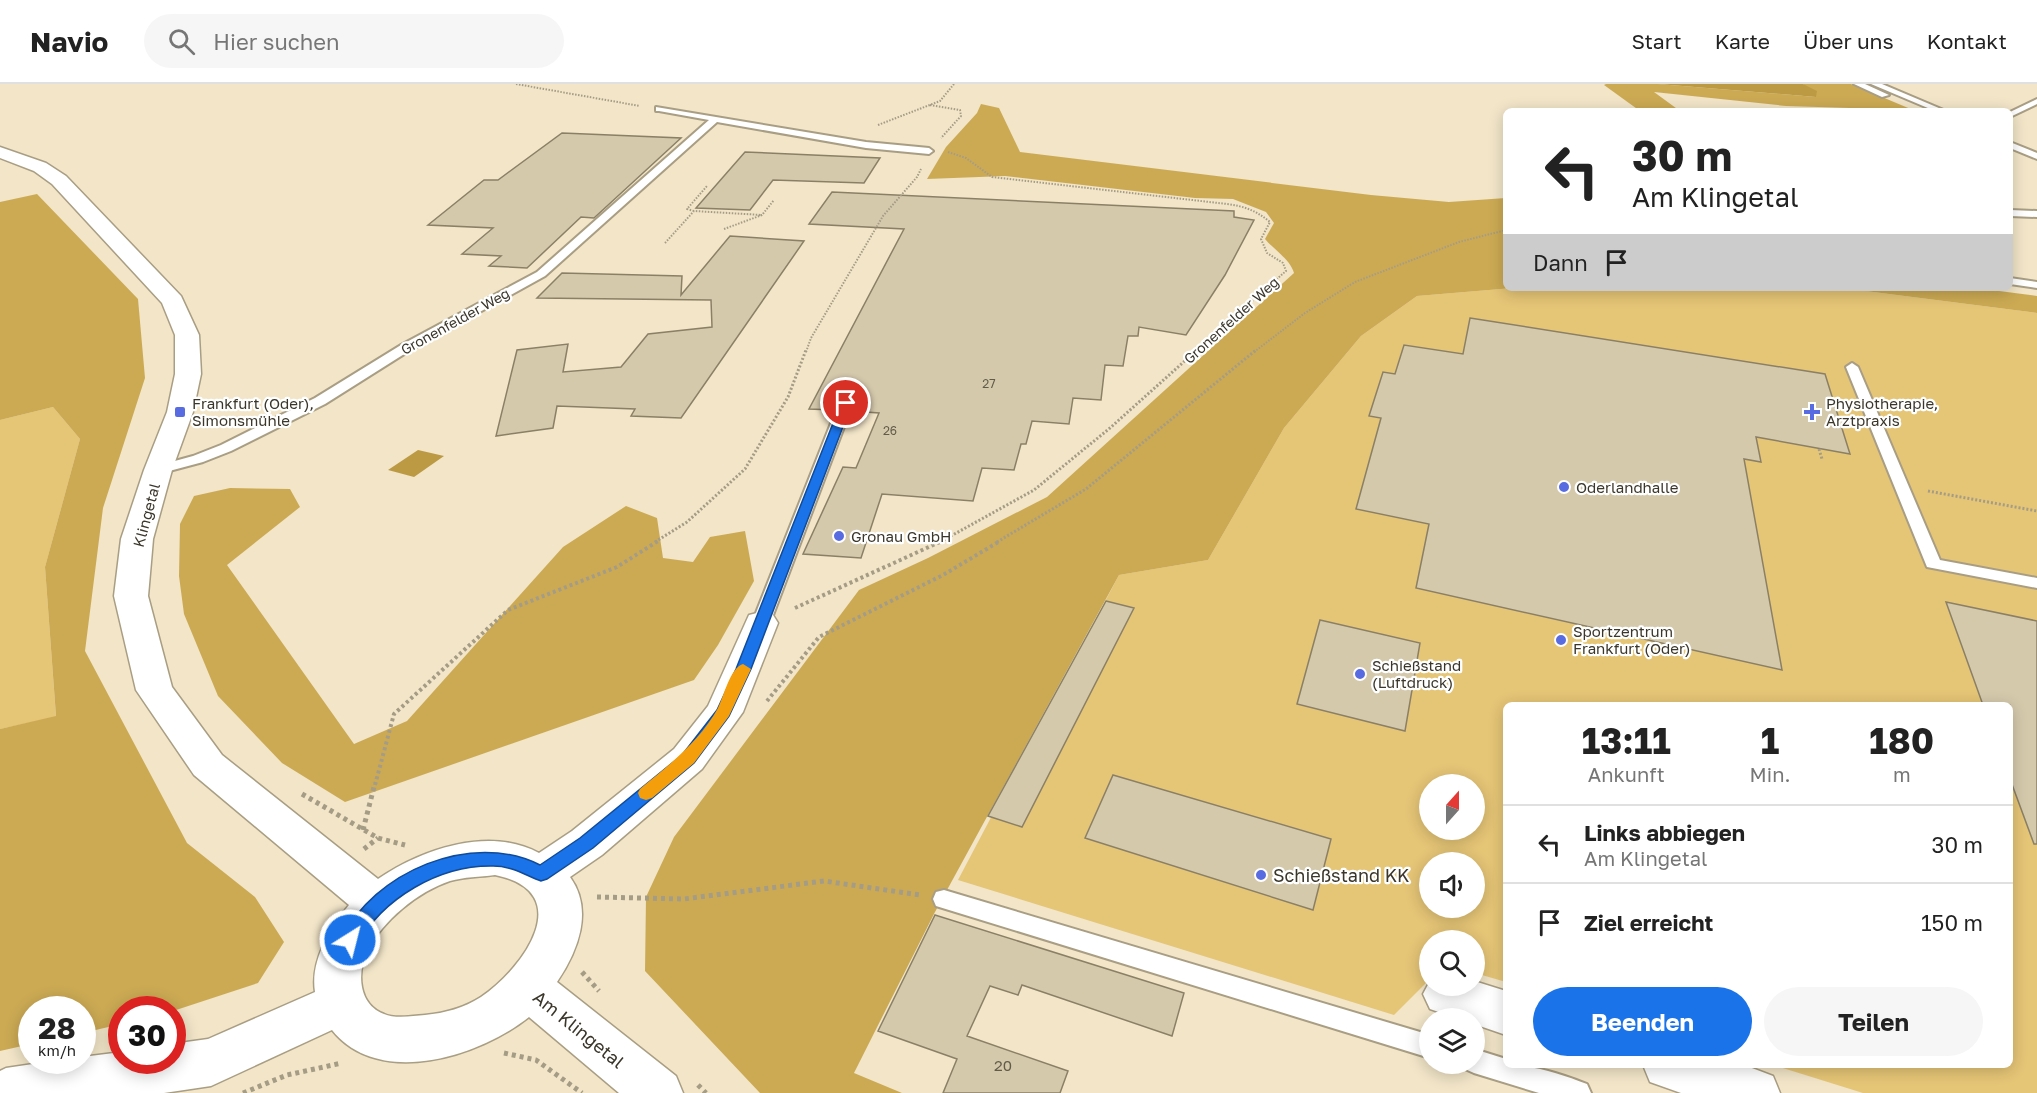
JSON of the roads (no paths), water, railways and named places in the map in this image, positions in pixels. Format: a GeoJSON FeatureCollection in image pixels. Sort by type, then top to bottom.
{"type":"FeatureCollection","features":[{"type":"Feature","properties":{"kind":"street","name":"Klingetal"},"geometry":{"type":"LineString","coordinates":[[0,152],[40,167],[59,180],[172,301],[187,335],[188,374],[180,412],[158,470],[137,539],[131,596],[154,690],[208,765],[378,904]]}},
{"type":"Feature","properties":{"kind":"street"},"geometry":{"type":"LineString","coordinates":[[541,874],[586,843],[688,759],[724,712],[761,623]]}},
{"type":"Feature","properties":{"kind":"street"},"geometry":{"type":"LineString","coordinates":[[503,860],[520,863],[541,874],[555,890],[561,912],[559,936],[547,962],[528,987],[496,1013],[458,1032],[420,1040],[384,1038],[357,1025],[340,1003],[337,979],[343,953],[357,927],[378,904],[406,883],[435,869],[465,861],[503,860]]}},
{"type":"Feature","properties":{"kind":"street","name":"Am Klingetal"},"geometry":{"type":"LineString","coordinates":[[528,987],[674,1086]]}},
{"type":"Feature","properties":{"kind":"street"},"geometry":{"type":"LineString","coordinates":[[1453,996],[1503,1012]]}},
{"type":"Feature","properties":{"kind":"street"},"geometry":{"type":"LineString","coordinates":[[6,1093],[211,1062],[340,1003]]}},
{"type":"Feature","properties":{"kind":"street"},"geometry":{"type":"LineString","coordinates":[[1677,1068],[1755,1093]]}},
{"type":"Feature","properties":{"kind":"lane"},"geometry":{"type":"LineString","coordinates":[[1858,84],[1918,108]]}},
{"type":"Feature","properties":{"kind":"lane"},"geometry":{"type":"LineString","coordinates":[[1875,84],[1935,108]]}},
{"type":"Feature","properties":{"kind":"lane"},"geometry":{"type":"LineString","coordinates":[[2013,113],[2037,101]]}},
{"type":"Feature","properties":{"kind":"lane"},"geometry":{"type":"LineString","coordinates":[[658,109],[840,140],[929,151]]}},
{"type":"Feature","properties":{"kind":"lane","name":"Gronenfelder Weg"},"geometry":{"type":"LineString","coordinates":[[158,470],[198,459],[226,448],[320,401],[405,348],[541,274],[716,118]]}},
{"type":"Feature","properties":{"kind":"lane"},"geometry":{"type":"LineString","coordinates":[[2013,139],[2037,149]]}},
{"type":"Feature","properties":{"kind":"lane"},"geometry":{"type":"LineString","coordinates":[[2013,147],[2037,156]]}},
{"type":"Feature","properties":{"kind":"lane"},"geometry":{"type":"LineString","coordinates":[[2013,213],[2037,214]]}},
{"type":"Feature","properties":{"kind":"lane"},"geometry":{"type":"LineString","coordinates":[[2013,213],[2037,223]]}},
{"type":"Feature","properties":{"kind":"lane"},"geometry":{"type":"LineString","coordinates":[[2013,281],[2037,285]]}},
{"type":"Feature","properties":{"kind":"lane"},"geometry":{"type":"LineString","coordinates":[[1852,367],[1933,564],[2037,583]]}},
{"type":"Feature","properties":{"kind":"lane"},"geometry":{"type":"LineString","coordinates":[[761,623],[846,403]]}},
{"type":"Feature","properties":{"kind":"lane"},"geometry":{"type":"LineString","coordinates":[[944,899],[1419,1044]]}},
{"type":"Feature","properties":{"kind":"lane"},"geometry":{"type":"LineString","coordinates":[[1485,1064],[1578,1093]]}},
{"type":"Feature","properties":{"kind":"place","name":"Frankfurt (Oder), Simonsmühle"},"geometry":{"type":"Point","coordinates":[180,412]}},
{"type":"Feature","properties":{"kind":"place","name":"Physiotherapie, Arztpraxis"},"geometry":{"type":"Point","coordinates":[1812,412]}},
{"type":"Feature","properties":{"kind":"place","name":"Oderlandhalle"},"geometry":{"type":"Point","coordinates":[1564,487]}},
{"type":"Feature","properties":{"kind":"place","name":"Gronau GmbH"},"geometry":{"type":"Point","coordinates":[839,536]}},
{"type":"Feature","properties":{"kind":"place","name":"Sportzentrum Frankfurt (Oder)"},"geometry":{"type":"Point","coordinates":[1561,640]}},
{"type":"Feature","properties":{"kind":"place","name":"Schießstand (Luftdruck)"},"geometry":{"type":"Point","coordinates":[1360,674]}},
{"type":"Feature","properties":{"kind":"place","name":"Schießstand KK"},"geometry":{"type":"Point","coordinates":[1261,875]}}]}
